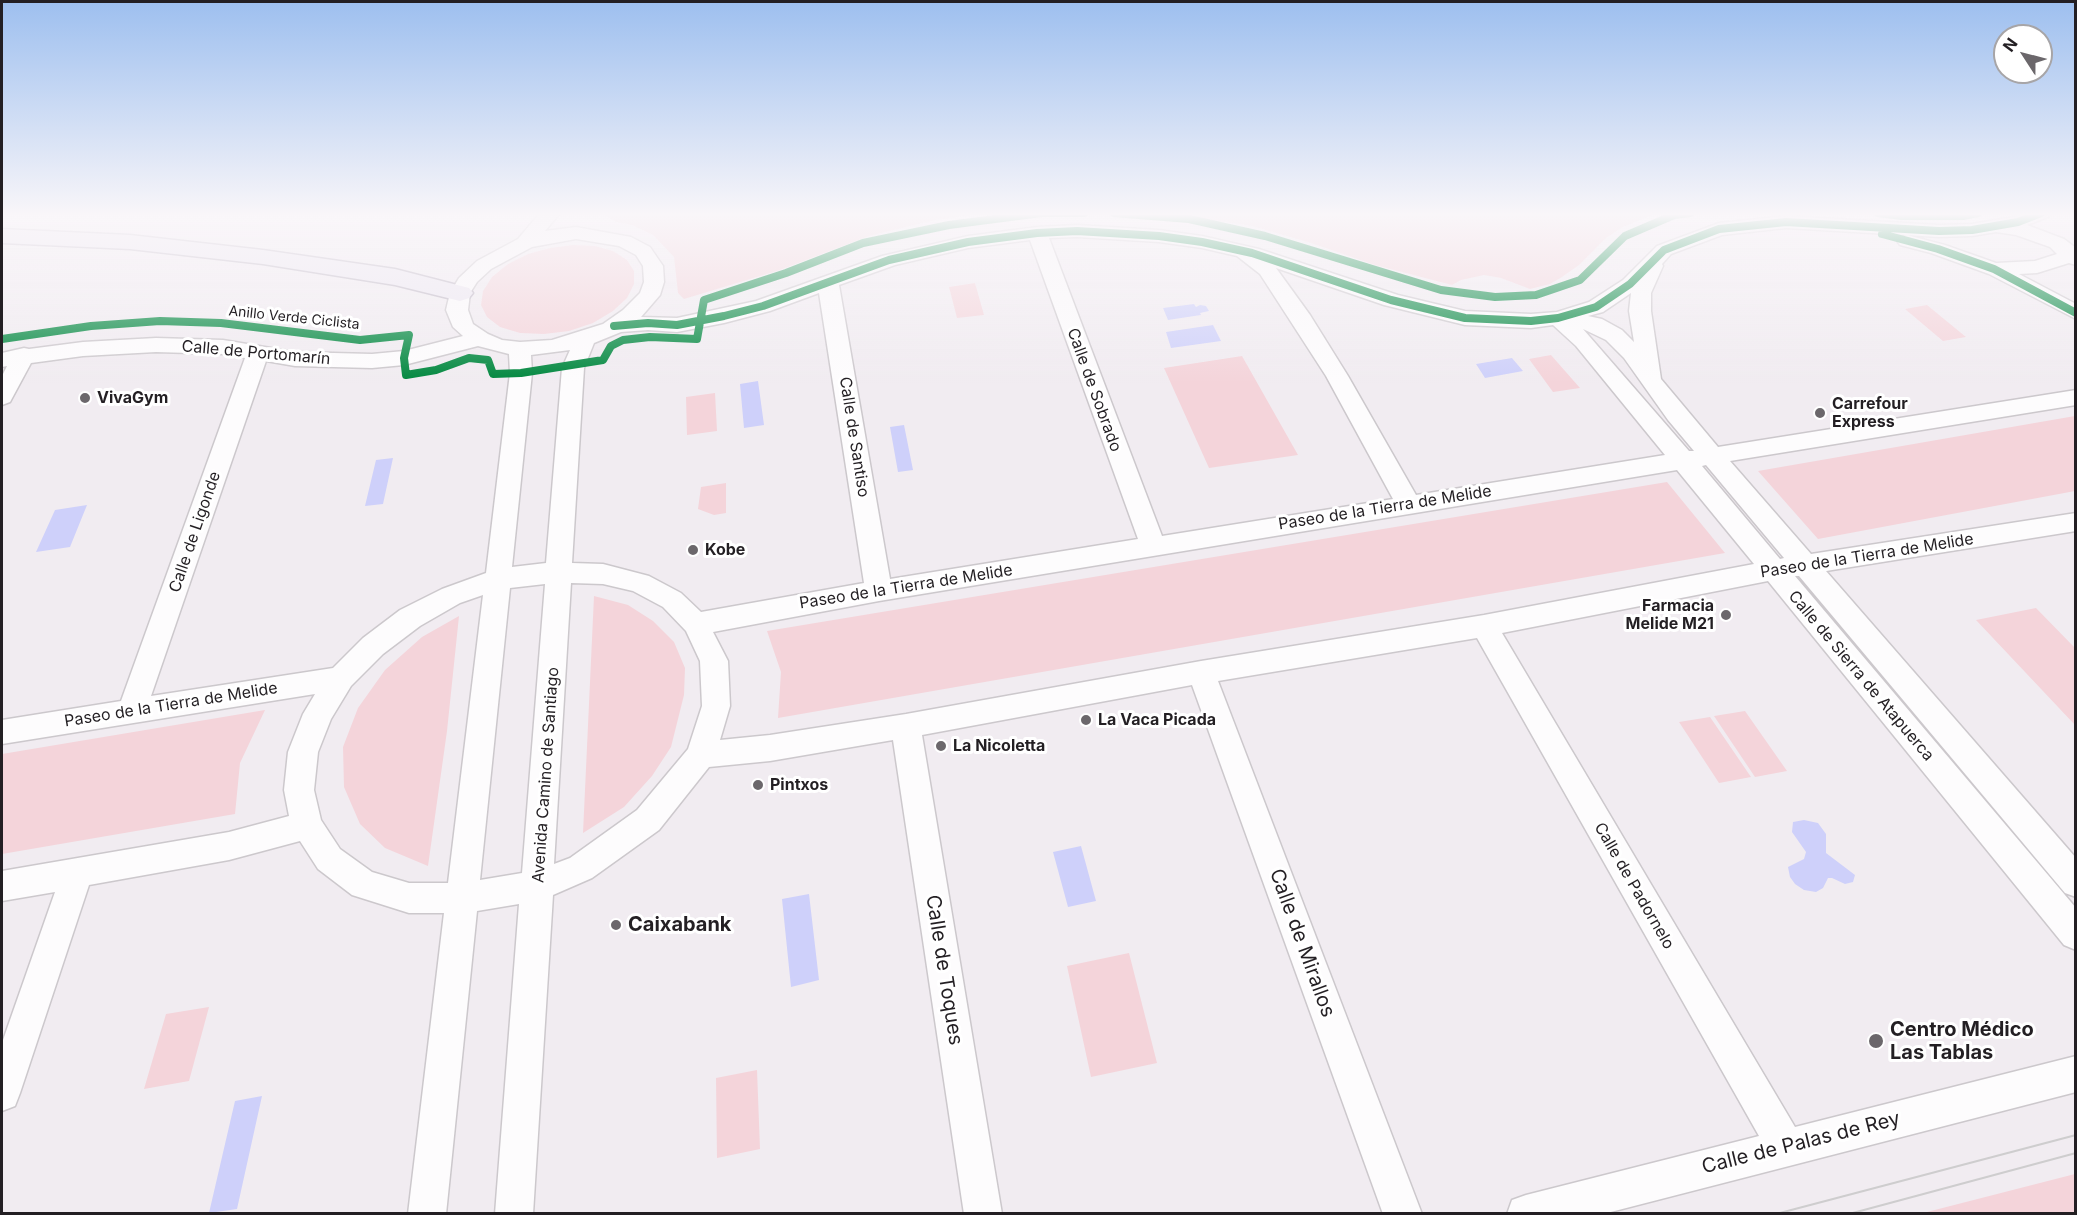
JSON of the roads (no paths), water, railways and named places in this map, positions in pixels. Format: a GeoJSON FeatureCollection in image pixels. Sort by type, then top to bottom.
{"type":"FeatureCollection","features":[{"type":"Feature","properties":{"kind":"highway"},"geometry":{"type":"LineString","coordinates":[[347,270],[395,277],[460,305]]}},
{"type":"Feature","properties":{"kind":"street"},"geometry":{"type":"LineString","coordinates":[[479,270],[469,278],[460,305],[464,327],[480,339],[498,346],[520,349],[552,348],[585,339],[614,326],[646,301],[654,282],[653,270]]}},
{"type":"Feature","properties":{"kind":"street"},"geometry":{"type":"LineString","coordinates":[[614,326],[648,323],[677,325],[763,306],[864,270]]}},
{"type":"Feature","properties":{"kind":"street","name":"Calle de Sobrado"},"geometry":{"type":"LineString","coordinates":[[1050,270],[1153,546]]}},
{"type":"Feature","properties":{"kind":"street"},"geometry":{"type":"LineString","coordinates":[[1267,270],[1299,315],[1337,376],[1409,504]]}},
{"type":"Feature","properties":{"kind":"street"},"geometry":{"type":"LineString","coordinates":[[1302,270],[1360,291],[1465,318],[1531,321],[1558,318],[1596,307],[1630,284],[1644,270]]}},
{"type":"Feature","properties":{"kind":"street","name":"Calle de Sierra de Atapuerca"},"geometry":{"type":"LineString","coordinates":[[1650,270],[1641,293],[1640,311],[1650,380]]}},
{"type":"Feature","properties":{"kind":"street"},"geometry":{"type":"LineString","coordinates":[[1995,270],[2076,313]]}},
{"type":"Feature","properties":{"kind":"street","name":"Calle de Santiso"},"geometry":{"type":"LineString","coordinates":[[828,282],[879,591]]}},
{"type":"Feature","properties":{"kind":"street"},"geometry":{"type":"LineString","coordinates":[[1299,315],[1302,297],[1311,288],[1360,291]]}},
{"type":"Feature","properties":{"kind":"street"},"geometry":{"type":"LineString","coordinates":[[646,301],[671,312],[700,320]]}},
{"type":"Feature","properties":{"kind":"street","name":"Calle de Portomarín"},"geometry":{"type":"LineString","coordinates":[[404,358],[440,334],[460,305]]}},
{"type":"Feature","properties":{"kind":"street","name":"Calle de Sierra de Atapuerca"},"geometry":{"type":"LineString","coordinates":[[1558,318],[1594,324],[1614,335],[1632,353],[1676,414],[2076,882]]}},
{"type":"Feature","properties":{"kind":"street","name":"Calle de Sierra de Atapuerca"},"geometry":{"type":"LineString","coordinates":[[1558,318],[1584,341],[2076,934]]}},
{"type":"Feature","properties":{"kind":"street","name":"Calle de Portomarín"},"geometry":{"type":"LineString","coordinates":[[2,360],[24,355],[83,349],[156,345],[223,347],[295,359],[372,361],[404,358],[480,339]]}},
{"type":"Feature","properties":{"kind":"street","name":"Avenida Camino de Santiago"},"geometry":{"type":"LineString","coordinates":[[514,1214],[573,368],[585,339]]}},
{"type":"Feature","properties":{"kind":"street"},"geometry":{"type":"LineString","coordinates":[[427,1214],[521,373],[520,349]]}},
{"type":"Feature","properties":{"kind":"street","name":"Calle de Ligonde"},"geometry":{"type":"LineString","coordinates":[[132,710],[258,353]]}},
{"type":"Feature","properties":{"kind":"street"},"geometry":{"type":"LineString","coordinates":[[2,396],[24,355]]}},
{"type":"Feature","properties":{"kind":"street","name":"Paseo de la Tierra de Melide"},"geometry":{"type":"LineString","coordinates":[[696,624],[879,591],[2076,397]]}},
{"type":"Feature","properties":{"kind":"street","name":"Paseo de la Tierra de Melide"},"geometry":{"type":"LineString","coordinates":[[701,755],[770,748],[906,726],[1201,672],[1484,626],[1773,570],[2072,527]]}},
{"type":"Feature","properties":{"kind":"street"},"geometry":{"type":"LineString","coordinates":[[559,573],[603,574],[640,583],[672,600],[696,624],[714,661],[716,706],[701,755],[648,820],[581,868],[538,885],[463,898],[409,898],[363,884],[329,859],[307,825],[299,790],[303,752],[318,714],[341,678],[373,646],[410,618],[451,596],[497,579],[559,573]]}},
{"type":"Feature","properties":{"kind":"street","name":"Calle de Padornelo"},"geometry":{"type":"LineString","coordinates":[[1484,626],[1785,1146]]}},
{"type":"Feature","properties":{"kind":"street","name":"Calle de Mirallos"},"geometry":{"type":"LineString","coordinates":[[1201,672],[1403,1214]]}},
{"type":"Feature","properties":{"kind":"street","name":"Paseo de la Tierra de Melide"},"geometry":{"type":"LineString","coordinates":[[2,732],[341,678]]}},
{"type":"Feature","properties":{"kind":"street","name":"Calle de Toques"},"geometry":{"type":"LineString","coordinates":[[906,726],[983,1214]]}},
{"type":"Feature","properties":{"kind":"street"},"geometry":{"type":"LineString","coordinates":[[2,886],[229,846],[307,825]]}},
{"type":"Feature","properties":{"kind":"street"},"geometry":{"type":"LineString","coordinates":[[2,1093],[78,872]]}},
{"type":"Feature","properties":{"kind":"street","name":"Calle de Palas de Rey"},"geometry":{"type":"LineString","coordinates":[[1526,1214],[1785,1146],[2076,1074]]}},
{"type":"Feature","properties":{"kind":"water"},"geometry":{"type":"Polygon","coordinates":[[[1194,304],[1196,307],[1206,306],[1209,311],[1200,313],[1201,315],[1168,320],[1163,308],[1194,304]]]}},
{"type":"Feature","properties":{"kind":"water"},"geometry":{"type":"Polygon","coordinates":[[[1213,325],[1221,341],[1171,348],[1166,332],[1213,325]]]}},
{"type":"Feature","properties":{"kind":"water"},"geometry":{"type":"Polygon","coordinates":[[[1512,358],[1523,371],[1485,378],[1476,364],[1512,358]]]}},
{"type":"Feature","properties":{"kind":"water"},"geometry":{"type":"Polygon","coordinates":[[[758,381],[764,425],[744,428],[740,384],[758,381]]]}},
{"type":"Feature","properties":{"kind":"water"},"geometry":{"type":"Polygon","coordinates":[[[904,425],[913,470],[898,472],[890,427],[904,425]]]}},
{"type":"Feature","properties":{"kind":"water"},"geometry":{"type":"Polygon","coordinates":[[[393,458],[383,504],[365,506],[376,460],[393,458]]]}},
{"type":"Feature","properties":{"kind":"water"},"geometry":{"type":"Polygon","coordinates":[[[87,505],[70,547],[36,552],[55,510],[87,505]]]}},
{"type":"Feature","properties":{"kind":"water"},"geometry":{"type":"Polygon","coordinates":[[[1804,820],[1818,823],[1826,834],[1826,853],[1855,875],[1853,882],[1845,884],[1828,878],[1823,888],[1816,892],[1804,890],[1795,884],[1790,877],[1788,867],[1804,859],[1806,852],[1792,832],[1793,822],[1804,820]]]}},
{"type":"Feature","properties":{"kind":"water"},"geometry":{"type":"Polygon","coordinates":[[[1081,846],[1096,901],[1068,907],[1053,852],[1081,846]]]}},
{"type":"Feature","properties":{"kind":"water"},"geometry":{"type":"Polygon","coordinates":[[[809,894],[819,980],[791,987],[782,899],[809,894]]]}},
{"type":"Feature","properties":{"kind":"water"},"geometry":{"type":"Polygon","coordinates":[[[262,1096],[237,1209],[209,1213],[235,1101],[262,1096]]]}},
{"type":"Feature","properties":{"kind":"tram line"},"geometry":{"type":"LineString","coordinates":[[1776,1214],[2076,1135]]}},
{"type":"Feature","properties":{"kind":"tram line"},"geometry":{"type":"LineString","coordinates":[[1849,1214],[2076,1153]]}},
{"type":"Feature","properties":{"kind":"place","name":"VivaGym"},"geometry":{"type":"Point","coordinates":[85,398]}},
{"type":"Feature","properties":{"kind":"place","name":"Carrefour Express"},"geometry":{"type":"Point","coordinates":[1820,413]}},
{"type":"Feature","properties":{"kind":"place","name":"Kobe"},"geometry":{"type":"Point","coordinates":[693,550]}},
{"type":"Feature","properties":{"kind":"place","name":"Farmacia Melide M21"},"geometry":{"type":"Point","coordinates":[1726,615]}},
{"type":"Feature","properties":{"kind":"place","name":"La Vaca Picada"},"geometry":{"type":"Point","coordinates":[1086,720]}},
{"type":"Feature","properties":{"kind":"place","name":"La Nicoletta"},"geometry":{"type":"Point","coordinates":[941,746]}},
{"type":"Feature","properties":{"kind":"place","name":"Pintxos"},"geometry":{"type":"Point","coordinates":[758,785]}},
{"type":"Feature","properties":{"kind":"place","name":"Caixabank"},"geometry":{"type":"Point","coordinates":[616,925]}},
{"type":"Feature","properties":{"kind":"place","name":"Centro Médico Las Tablas"},"geometry":{"type":"Point","coordinates":[1876,1041]}}]}
